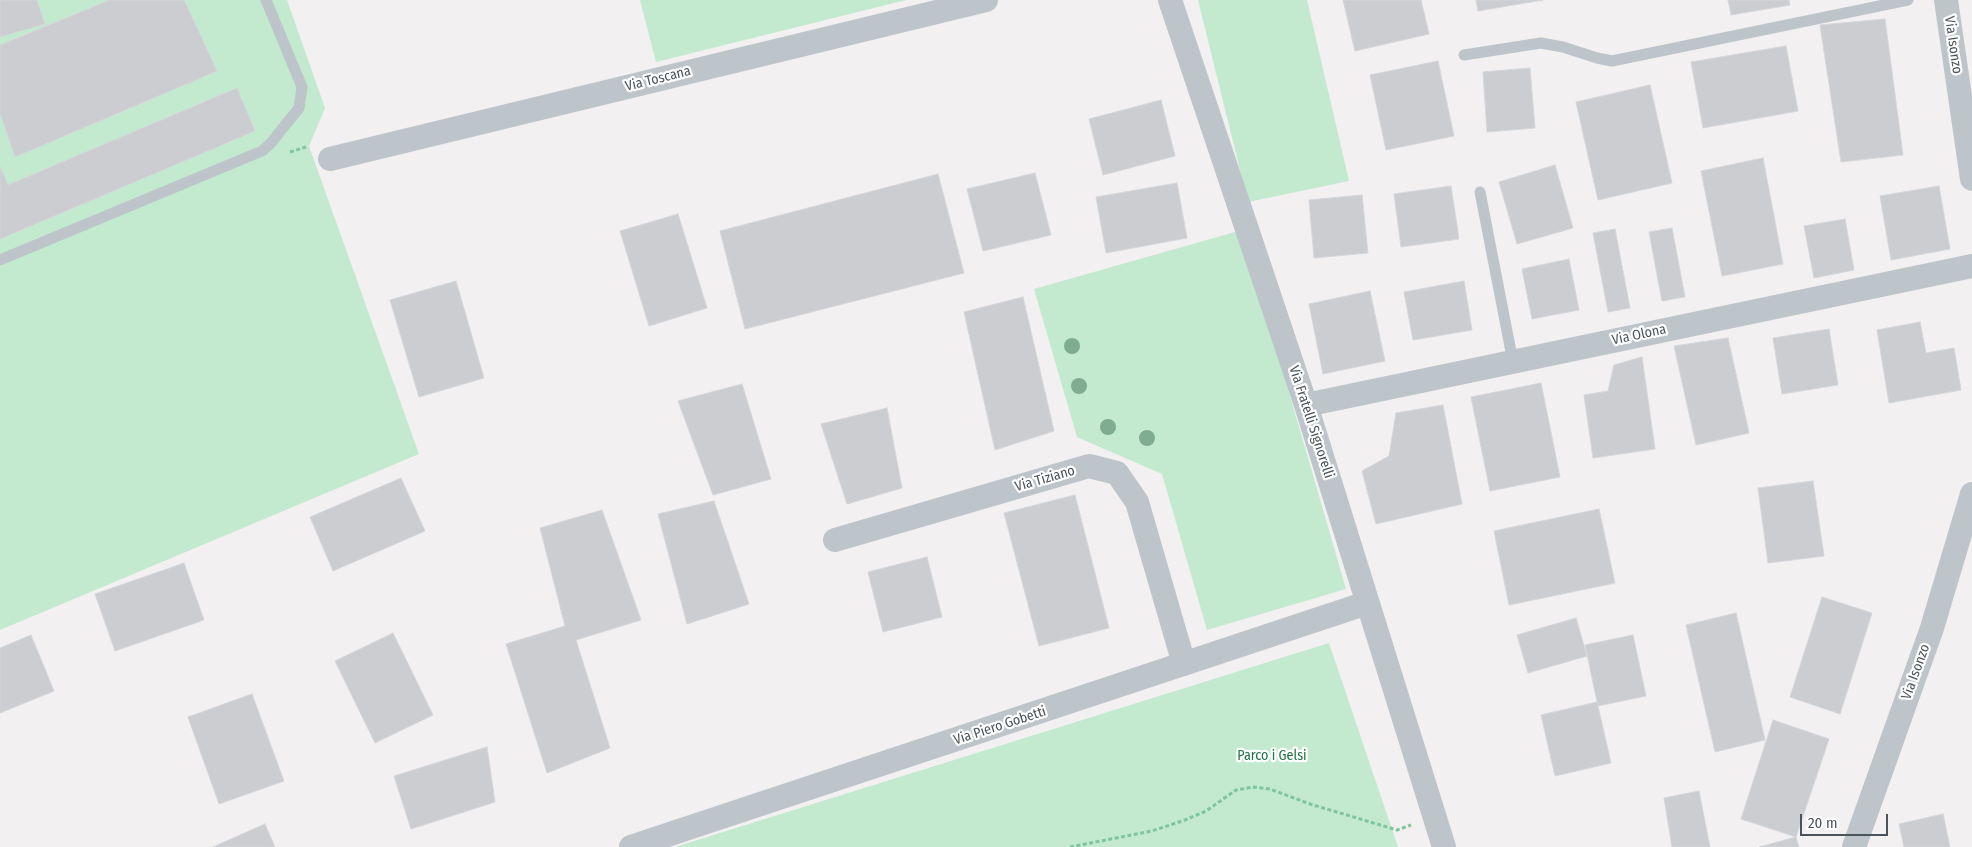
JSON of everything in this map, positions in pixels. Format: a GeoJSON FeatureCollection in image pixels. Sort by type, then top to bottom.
{"type":"FeatureCollection","features":[{"type":"Feature","properties":{"kind":"street","name":"Via Toscana"},"geometry":{"type":"LineString","coordinates":[[330,159],[986,0]]}},
{"type":"Feature","properties":{"kind":"street","name":"Via Fratelli Signorelli"},"geometry":{"type":"LineString","coordinates":[[1170,0],[1306,405],[1444,847]]}},
{"type":"Feature","properties":{"kind":"street","name":"Via Isonzo"},"geometry":{"type":"LineString","coordinates":[[1946,0],[1972,179]]}},
{"type":"Feature","properties":{"kind":"street","name":"Via Olona"},"geometry":{"type":"LineString","coordinates":[[1306,405],[1972,266]]}},
{"type":"Feature","properties":{"kind":"street","name":"Via Tiziano"},"geometry":{"type":"LineString","coordinates":[[836,540],[1089,466],[1117,473],[1137,502],[1184,664]]}},
{"type":"Feature","properties":{"kind":"street","name":"Via Isonzo"},"geometry":{"type":"LineString","coordinates":[[1854,847],[1932,628],[1972,494]]}},
{"type":"Feature","properties":{"kind":"street","name":"Via Piero Gobetti"},"geometry":{"type":"LineString","coordinates":[[632,847],[1367,603]]}},
{"type":"Feature","properties":{"kind":"lane"},"geometry":{"type":"LineString","coordinates":[[0,260],[262,151],[270,144],[298,108],[302,87],[266,0]]}},
{"type":"Feature","properties":{"kind":"lane"},"geometry":{"type":"LineString","coordinates":[[1464,56],[1541,43],[1563,47],[1612,61],[1908,0]]}},
{"type":"Feature","properties":{"kind":"lane"},"geometry":{"type":"LineString","coordinates":[[1480,192],[1513,362]]}},
{"type":"Feature","properties":{"kind":"path"},"geometry":{"type":"LineString","coordinates":[[262,151],[269,158],[309,146],[317,148],[330,159]]}},
{"type":"Feature","properties":{"kind":"path"},"geometry":{"type":"LineString","coordinates":[[1070,847],[1160,828],[1206,811],[1236,790],[1254,787],[1270,789],[1310,804],[1396,830],[1435,816]]}},
{"type":"Feature","properties":{"kind":"green space"},"geometry":{"type":"Polygon","coordinates":[[[0,0],[287,0],[325,108],[309,146],[419,454],[0,630],[0,0]]]}},
{"type":"Feature","properties":{"kind":"green space"},"geometry":{"type":"Polygon","coordinates":[[[640,0],[906,0],[656,62],[640,0]]]}},
{"type":"Feature","properties":{"kind":"green space"},"geometry":{"type":"Polygon","coordinates":[[[1198,0],[1307,0],[1349,181],[1248,202],[1198,0]]]}},
{"type":"Feature","properties":{"kind":"green space"},"geometry":{"type":"Polygon","coordinates":[[[1242,230],[1346,589],[1207,630],[1162,474],[1077,437],[1034,289],[1242,230]]]}},
{"type":"Feature","properties":{"kind":"green space","name":"Parco i Gelsi"},"geometry":{"type":"Polygon","coordinates":[[[1329,643],[1398,847],[675,847],[1329,643]]]}},
{"type":"Feature","properties":{"kind":"building"},"geometry":{"type":"Polygon","coordinates":[[[0,0],[37,0],[45,24],[0,37],[0,0]]]}},
{"type":"Feature","properties":{"kind":"building"},"geometry":{"type":"Polygon","coordinates":[[[110,0],[184,0],[217,71],[15,157],[0,113],[0,45],[110,0]]]}},
{"type":"Feature","properties":{"kind":"building"},"geometry":{"type":"Polygon","coordinates":[[[1343,0],[1421,0],[1429,34],[1355,51],[1343,0]]]}},
{"type":"Feature","properties":{"kind":"building"},"geometry":{"type":"Polygon","coordinates":[[[1476,0],[1543,0],[1478,11],[1476,0]]]}},
{"type":"Feature","properties":{"kind":"building"},"geometry":{"type":"Polygon","coordinates":[[[1728,0],[1789,0],[1790,5],[1731,15],[1728,0]]]}},
{"type":"Feature","properties":{"kind":"building"},"geometry":{"type":"Polygon","coordinates":[[[1885,19],[1903,155],[1841,162],[1820,25],[1885,19]]]}},
{"type":"Feature","properties":{"kind":"building"},"geometry":{"type":"Polygon","coordinates":[[[1786,46],[1798,111],[1703,128],[1691,62],[1786,46]]]}},
{"type":"Feature","properties":{"kind":"building"},"geometry":{"type":"Polygon","coordinates":[[[1438,61],[1454,136],[1386,150],[1370,75],[1438,61]]]}},
{"type":"Feature","properties":{"kind":"building"},"geometry":{"type":"Polygon","coordinates":[[[1530,68],[1535,128],[1487,132],[1483,72],[1530,68]]]}},
{"type":"Feature","properties":{"kind":"building"},"geometry":{"type":"Polygon","coordinates":[[[1650,85],[1672,183],[1598,200],[1576,102],[1650,85]]]}},
{"type":"Feature","properties":{"kind":"building"},"geometry":{"type":"Polygon","coordinates":[[[237,88],[255,131],[0,239],[0,166],[8,185],[237,88]]]}},
{"type":"Feature","properties":{"kind":"building"},"geometry":{"type":"Polygon","coordinates":[[[1161,100],[1175,156],[1103,175],[1089,119],[1161,100]]]}},
{"type":"Feature","properties":{"kind":"building"},"geometry":{"type":"Polygon","coordinates":[[[1763,158],[1783,264],[1722,276],[1701,171],[1763,158]]]}},
{"type":"Feature","properties":{"kind":"building"},"geometry":{"type":"Polygon","coordinates":[[[1555,165],[1573,228],[1517,244],[1499,182],[1555,165]]]}},
{"type":"Feature","properties":{"kind":"building"},"geometry":{"type":"Polygon","coordinates":[[[1035,173],[1051,235],[983,251],[967,189],[1035,173]]]}},
{"type":"Feature","properties":{"kind":"building"},"geometry":{"type":"Polygon","coordinates":[[[938,174],[964,273],[745,329],[720,231],[938,174]]]}},
{"type":"Feature","properties":{"kind":"building"},"geometry":{"type":"Polygon","coordinates":[[[1177,183],[1187,238],[1106,253],[1096,197],[1177,183]]]}},
{"type":"Feature","properties":{"kind":"building"},"geometry":{"type":"Polygon","coordinates":[[[1451,186],[1459,239],[1401,247],[1394,194],[1451,186]]]}},
{"type":"Feature","properties":{"kind":"building"},"geometry":{"type":"Polygon","coordinates":[[[1939,186],[1950,249],[1891,260],[1880,196],[1939,186]]]}},
{"type":"Feature","properties":{"kind":"building"},"geometry":{"type":"Polygon","coordinates":[[[1362,195],[1368,253],[1314,258],[1309,200],[1362,195]]]}},
{"type":"Feature","properties":{"kind":"building"},"geometry":{"type":"Polygon","coordinates":[[[678,214],[707,308],[649,326],[620,231],[678,214]]]}},
{"type":"Feature","properties":{"kind":"building"},"geometry":{"type":"Polygon","coordinates":[[[1845,219],[1854,270],[1814,278],[1804,226],[1845,219]]]}},
{"type":"Feature","properties":{"kind":"building"},"geometry":{"type":"Polygon","coordinates":[[[1672,228],[1685,297],[1662,301],[1649,232],[1672,228]]]}},
{"type":"Feature","properties":{"kind":"building"},"geometry":{"type":"Polygon","coordinates":[[[1615,229],[1630,308],[1608,312],[1593,233],[1615,229]]]}},
{"type":"Feature","properties":{"kind":"building"},"geometry":{"type":"Polygon","coordinates":[[[1569,259],[1579,310],[1532,319],[1522,269],[1569,259]]]}},
{"type":"Feature","properties":{"kind":"building"},"geometry":{"type":"Polygon","coordinates":[[[456,281],[484,378],[419,397],[390,300],[456,281]]]}},
{"type":"Feature","properties":{"kind":"building"},"geometry":{"type":"Polygon","coordinates":[[[1464,281],[1472,330],[1413,340],[1404,292],[1464,281]]]}},
{"type":"Feature","properties":{"kind":"building"},"geometry":{"type":"Polygon","coordinates":[[[1370,291],[1385,361],[1323,374],[1309,304],[1370,291]]]}},
{"type":"Feature","properties":{"kind":"building"},"geometry":{"type":"Polygon","coordinates":[[[1023,297],[1054,431],[995,450],[964,312],[1023,297]]]}},
{"type":"Feature","properties":{"kind":"building"},"geometry":{"type":"Polygon","coordinates":[[[1920,322],[1926,353],[1954,348],[1961,390],[1889,403],[1877,330],[1920,322]]]}},
{"type":"Feature","properties":{"kind":"building"},"geometry":{"type":"Polygon","coordinates":[[[1829,329],[1838,385],[1782,394],[1773,338],[1829,329]]]}},
{"type":"Feature","properties":{"kind":"building"},"geometry":{"type":"Polygon","coordinates":[[[1728,338],[1749,433],[1696,445],[1674,346],[1728,338]]]}},
{"type":"Feature","properties":{"kind":"building"},"geometry":{"type":"Polygon","coordinates":[[[1642,357],[1655,449],[1593,458],[1584,395],[1608,391],[1614,365],[1642,357]]]}},
{"type":"Feature","properties":{"kind":"building"},"geometry":{"type":"Polygon","coordinates":[[[1541,383],[1560,477],[1490,491],[1471,397],[1541,383]]]}},
{"type":"Feature","properties":{"kind":"building"},"geometry":{"type":"Polygon","coordinates":[[[742,384],[771,479],[713,495],[678,401],[742,384]]]}},
{"type":"Feature","properties":{"kind":"building"},"geometry":{"type":"Polygon","coordinates":[[[1443,405],[1462,504],[1376,524],[1362,471],[1389,456],[1396,413],[1443,405]]]}},
{"type":"Feature","properties":{"kind":"building"},"geometry":{"type":"Polygon","coordinates":[[[887,408],[902,488],[847,504],[821,424],[887,408]]]}},
{"type":"Feature","properties":{"kind":"building"},"geometry":{"type":"Polygon","coordinates":[[[401,478],[425,531],[333,571],[310,517],[401,478]]]}},
{"type":"Feature","properties":{"kind":"building"},"geometry":{"type":"Polygon","coordinates":[[[1813,481],[1824,556],[1768,563],[1758,488],[1813,481]]]}},
{"type":"Feature","properties":{"kind":"building"},"geometry":{"type":"Polygon","coordinates":[[[1075,495],[1109,628],[1039,646],[1004,513],[1075,495]]]}},
{"type":"Feature","properties":{"kind":"building"},"geometry":{"type":"Polygon","coordinates":[[[714,501],[749,604],[687,624],[658,514],[714,501]]]}},
{"type":"Feature","properties":{"kind":"building"},"geometry":{"type":"Polygon","coordinates":[[[1599,509],[1615,583],[1509,605],[1494,531],[1599,509]]]}},
{"type":"Feature","properties":{"kind":"building"},"geometry":{"type":"Polygon","coordinates":[[[602,510],[641,620],[576,640],[610,748],[547,773],[506,644],[565,626],[540,528],[602,510]]]}},
{"type":"Feature","properties":{"kind":"building"},"geometry":{"type":"Polygon","coordinates":[[[927,557],[942,617],[883,632],[868,572],[927,557]]]}},
{"type":"Feature","properties":{"kind":"building"},"geometry":{"type":"Polygon","coordinates":[[[184,563],[204,620],[115,651],[95,594],[184,563]]]}},
{"type":"Feature","properties":{"kind":"building"},"geometry":{"type":"Polygon","coordinates":[[[1822,597],[1872,613],[1840,714],[1790,697],[1822,597]]]}},
{"type":"Feature","properties":{"kind":"building"},"geometry":{"type":"Polygon","coordinates":[[[1736,613],[1765,740],[1715,752],[1686,625],[1736,613]]]}},
{"type":"Feature","properties":{"kind":"building"},"geometry":{"type":"Polygon","coordinates":[[[1576,618],[1587,656],[1528,673],[1517,635],[1576,618]]]}},
{"type":"Feature","properties":{"kind":"building"},"geometry":{"type":"Polygon","coordinates":[[[393,633],[433,715],[375,743],[335,661],[393,633]]]}},
{"type":"Feature","properties":{"kind":"building"},"geometry":{"type":"Polygon","coordinates":[[[31,635],[54,691],[0,713],[0,648],[31,635]]]}},
{"type":"Feature","properties":{"kind":"building"},"geometry":{"type":"Polygon","coordinates":[[[1633,635],[1646,696],[1598,706],[1585,645],[1633,635]]]}},
{"type":"Feature","properties":{"kind":"building"},"geometry":{"type":"Polygon","coordinates":[[[252,694],[284,781],[219,804],[188,717],[252,694]]]}},
{"type":"Feature","properties":{"kind":"building"},"geometry":{"type":"Polygon","coordinates":[[[1597,702],[1611,763],[1555,776],[1541,715],[1597,702]]]}},
{"type":"Feature","properties":{"kind":"building"},"geometry":{"type":"Polygon","coordinates":[[[1773,720],[1829,739],[1796,837],[1741,819],[1773,720]]]}},
{"type":"Feature","properties":{"kind":"building"},"geometry":{"type":"Polygon","coordinates":[[[487,747],[495,802],[411,829],[394,776],[487,747]]]}},
{"type":"Feature","properties":{"kind":"building"},"geometry":{"type":"Polygon","coordinates":[[[1699,791],[1710,847],[1672,847],[1664,798],[1699,791]]]}},
{"type":"Feature","properties":{"kind":"building"},"geometry":{"type":"Polygon","coordinates":[[[1943,814],[1950,847],[1904,847],[1899,824],[1943,814]]]}},
{"type":"Feature","properties":{"kind":"building"},"geometry":{"type":"Polygon","coordinates":[[[265,824],[275,847],[213,847],[265,824]]]}},
{"type":"Feature","properties":{"kind":"building"},"geometry":{"type":"Polygon","coordinates":[[[1796,837],[1799,847],[1759,847],[1796,837]]]}}]}
